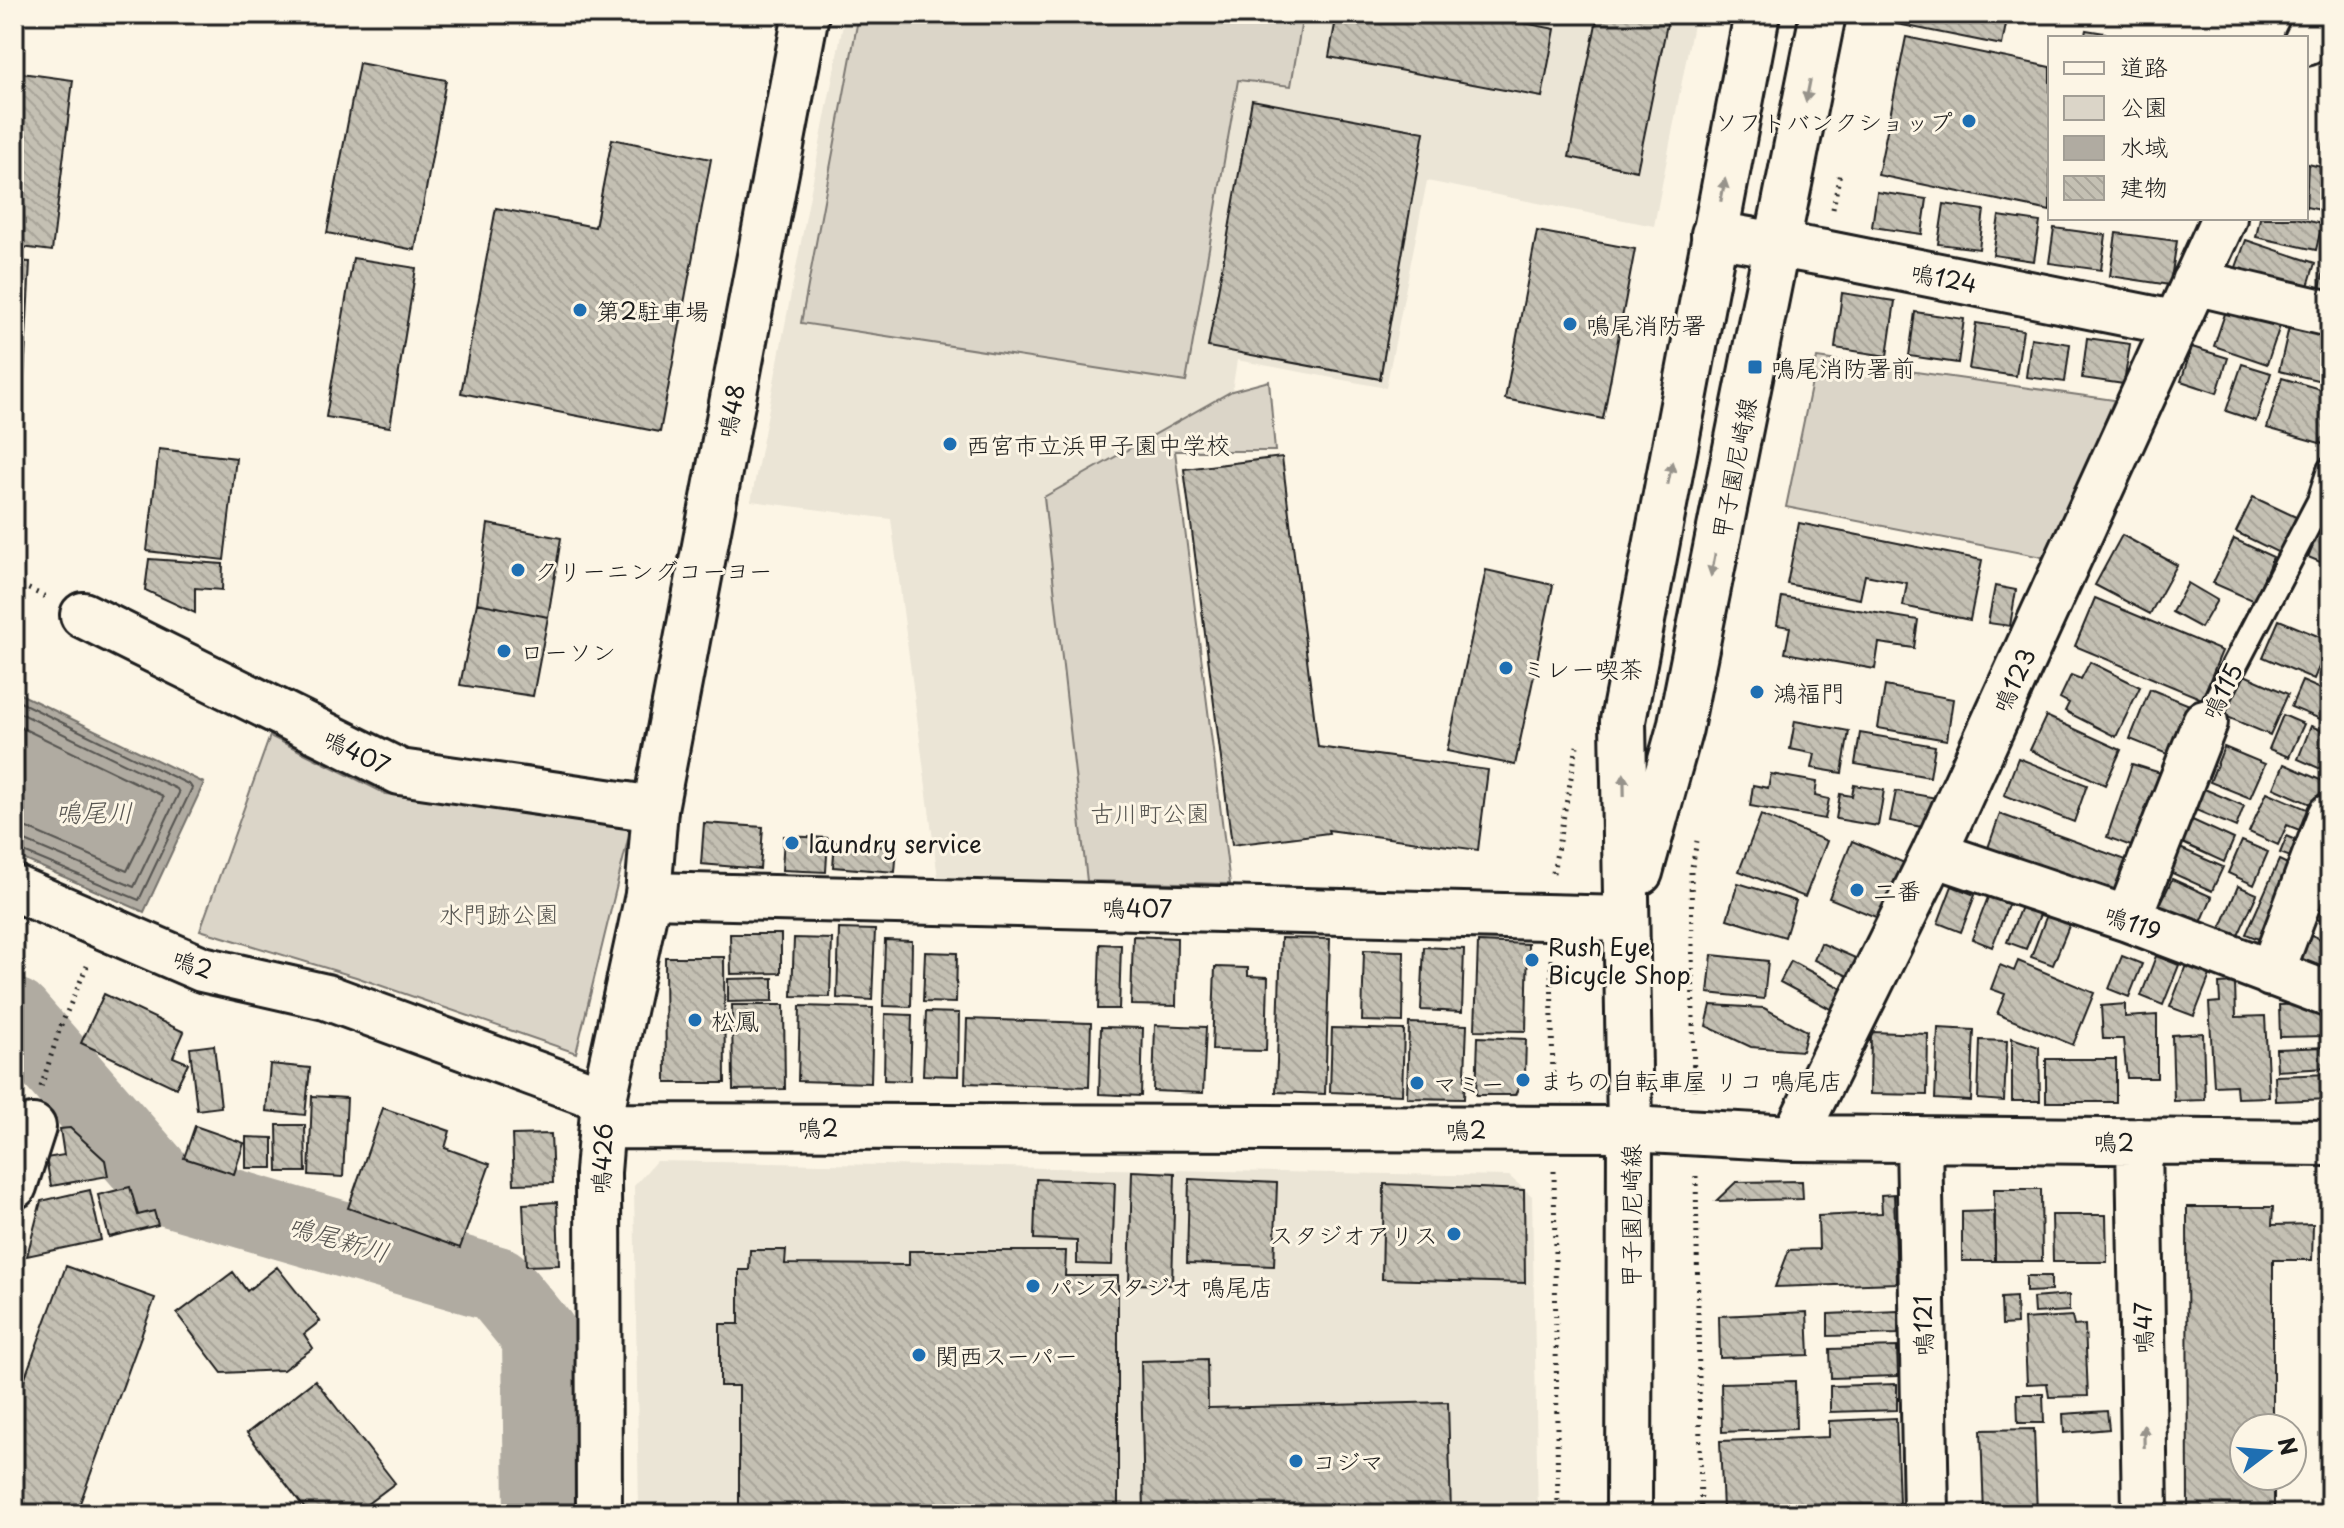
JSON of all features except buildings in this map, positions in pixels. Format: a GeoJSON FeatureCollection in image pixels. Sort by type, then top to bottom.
{"type":"FeatureCollection","features":[{"type":"Feature","properties":{"kind":"street","name":"鳴48"},"geometry":{"type":"LineString","coordinates":[[655,809],[806,14]]}},
{"type":"Feature","properties":{"kind":"street","name":"甲子園尼崎線"},"geometry":{"type":"LineString","coordinates":[[1629,1514],[1630,1129],[1623,721],[1757,14]]}},
{"type":"Feature","properties":{"kind":"street","name":"甲子園尼崎線"},"geometry":{"type":"LineString","coordinates":[[1626,919],[1680,728],[1823,14]]}},
{"type":"Feature","properties":{"kind":"street"},"geometry":{"type":"LineString","coordinates":[[2308,39],[2320,14]]}},
{"type":"Feature","properties":{"kind":"street","name":"鳴123"},"geometry":{"type":"LineString","coordinates":[[1794,1138],[1934,854],[2223,220]]}},
{"type":"Feature","properties":{"kind":"street","name":"鳴124"},"geometry":{"type":"LineString","coordinates":[[1714,234],[2174,323]]}},
{"type":"Feature","properties":{"kind":"street"},"geometry":{"type":"LineString","coordinates":[[2194,282],[2330,314]]}},
{"type":"Feature","properties":{"kind":"street","name":"鳴407"},"geometry":{"type":"LineString","coordinates":[[83,615],[400,772],[655,809]]}},
{"type":"Feature","properties":{"kind":"street","name":"鳴115"},"geometry":{"type":"LineString","coordinates":[[2128,919],[2205,722]]}},
{"type":"Feature","properties":{"kind":"street","name":"鳴426"},"geometry":{"type":"LineString","coordinates":[[599,1514],[598,1172],[603,1113],[648,895],[655,809]]}},
{"type":"Feature","properties":{"kind":"street"},"geometry":{"type":"LineString","coordinates":[[2271,974],[2330,816]]}},
{"type":"Feature","properties":{"kind":"street","name":"鳴119"},"geometry":{"type":"LineString","coordinates":[[1934,854],[2128,919],[2330,995]]}},
{"type":"Feature","properties":{"kind":"street","name":"鳴2"},"geometry":{"type":"LineString","coordinates":[[14,888],[202,969],[326,997],[603,1113],[1630,1129],[1794,1138],[2330,1143]]}},
{"type":"Feature","properties":{"kind":"street","name":"鳴407"},"geometry":{"type":"LineString","coordinates":[[648,895],[1626,919]]}},
{"type":"Feature","properties":{"kind":"street"},"geometry":{"type":"LineString","coordinates":[[14,1186],[36,1110]]}},
{"type":"Feature","properties":{"kind":"street","name":"鳴121"},"geometry":{"type":"LineString","coordinates":[[1919,1139],[1926,1514]]}},
{"type":"Feature","properties":{"kind":"street","name":"鳴47"},"geometry":{"type":"LineString","coordinates":[[2139,1141],[2145,1514]]}},
{"type":"Feature","properties":{"kind":"lane","name":"鳴115"},"geometry":{"type":"LineString","coordinates":[[2205,722],[2320,501],[2330,470]]}},
{"type":"Feature","properties":{"kind":"path"},"geometry":{"type":"LineString","coordinates":[[1824,253],[1841,163]]}},
{"type":"Feature","properties":{"kind":"path"},"geometry":{"type":"LineString","coordinates":[[1697,841],[1691,872],[1701,1514]]}},
{"type":"Feature","properties":{"kind":"path"},"geometry":{"type":"LineString","coordinates":[[36,1110],[60,1028],[87,967]]}},
{"type":"Feature","properties":{"kind":"shaded area","name":"西宮市立浜甲子園中学校"},"geometry":{"type":"Polygon","coordinates":[[[845,14],[1695,14],[1654,226],[1427,181],[1386,388],[1237,360],[1232,391],[1044,497],[1087,881],[938,878],[891,519],[751,501],[845,14]]]}},
{"type":"Feature","properties":{"kind":"shaded area"},"geometry":{"type":"Polygon","coordinates":[[[656,1161],[1509,1176],[1532,1196],[1538,1514],[639,1514],[634,1186],[656,1161]]]}},
{"type":"Feature","properties":{"kind":"green space"},"geometry":{"type":"Polygon","coordinates":[[[859,14],[1303,14],[1291,86],[1238,80],[1186,382],[801,323],[859,14]]]}},
{"type":"Feature","properties":{"kind":"green space"},"geometry":{"type":"Polygon","coordinates":[[[1817,358],[2114,400],[2047,558],[1786,507],[1817,358]]]}},
{"type":"Feature","properties":{"kind":"green space","name":"古川町公園"},"geometry":{"type":"Polygon","coordinates":[[[1269,381],[1275,451],[1175,451],[1230,884],[1087,881],[1044,497],[1232,391],[1269,381]]]}},
{"type":"Feature","properties":{"kind":"green space","name":"水門跡公園"},"geometry":{"type":"Polygon","coordinates":[[[270,736],[386,794],[633,819],[576,1053],[356,977],[200,930],[270,736]]]}},
{"type":"Feature","properties":{"kind":"water","name":"鳴尾川"},"geometry":{"type":"Polygon","coordinates":[[[14,691],[204,783],[144,912],[14,855],[14,691]]]}},
{"type":"Feature","properties":{"kind":"waterway","name":"鳴尾新川"},"geometry":{"type":"LineString","coordinates":[[14,1016],[164,1187],[497,1284],[540,1336],[542,1514]]}},
{"type":"Feature","properties":{"kind":"place","name":"ソフトバンクショップ"},"geometry":{"type":"Point","coordinates":[1969,121]}},
{"type":"Feature","properties":{"kind":"place","name":"第2駐車場"},"geometry":{"type":"Point","coordinates":[580,310]}},
{"type":"Feature","properties":{"kind":"place","name":"鳴尾消防署"},"geometry":{"type":"Point","coordinates":[1570,324]}},
{"type":"Feature","properties":{"kind":"place","name":"鳴尾消防署前"},"geometry":{"type":"Point","coordinates":[1755,367]}},
{"type":"Feature","properties":{"kind":"place","name":"西宮市立浜甲子園中学校"},"geometry":{"type":"Point","coordinates":[950,444]}},
{"type":"Feature","properties":{"kind":"place","name":"クリーニングコーヨー"},"geometry":{"type":"Point","coordinates":[518,570]}},
{"type":"Feature","properties":{"kind":"place","name":"ローソン"},"geometry":{"type":"Point","coordinates":[504,651]}},
{"type":"Feature","properties":{"kind":"place","name":"ミレー喫茶"},"geometry":{"type":"Point","coordinates":[1506,668]}},
{"type":"Feature","properties":{"kind":"place","name":"鴻福門"},"geometry":{"type":"Point","coordinates":[1757,692]}},
{"type":"Feature","properties":{"kind":"place","name":"laundry service"},"geometry":{"type":"Point","coordinates":[792,843]}},
{"type":"Feature","properties":{"kind":"place","name":"二番"},"geometry":{"type":"Point","coordinates":[1857,890]}},
{"type":"Feature","properties":{"kind":"place","name":"Rush Eye Bicycle Shop"},"geometry":{"type":"Point","coordinates":[1532,960]}},
{"type":"Feature","properties":{"kind":"place","name":"松鳳"},"geometry":{"type":"Point","coordinates":[695,1020]}},
{"type":"Feature","properties":{"kind":"place","name":"まちの自転車屋 リコ 鳴尾店"},"geometry":{"type":"Point","coordinates":[1523,1080]}},
{"type":"Feature","properties":{"kind":"place","name":"マミー"},"geometry":{"type":"Point","coordinates":[1417,1083]}},
{"type":"Feature","properties":{"kind":"place","name":"スタジオアリス"},"geometry":{"type":"Point","coordinates":[1454,1234]}},
{"type":"Feature","properties":{"kind":"place","name":"パンスタジオ 鳴尾店"},"geometry":{"type":"Point","coordinates":[1033,1286]}},
{"type":"Feature","properties":{"kind":"place","name":"関西スーパー"},"geometry":{"type":"Point","coordinates":[919,1355]}},
{"type":"Feature","properties":{"kind":"place","name":"コジマ"},"geometry":{"type":"Point","coordinates":[1296,1461]}}]}
